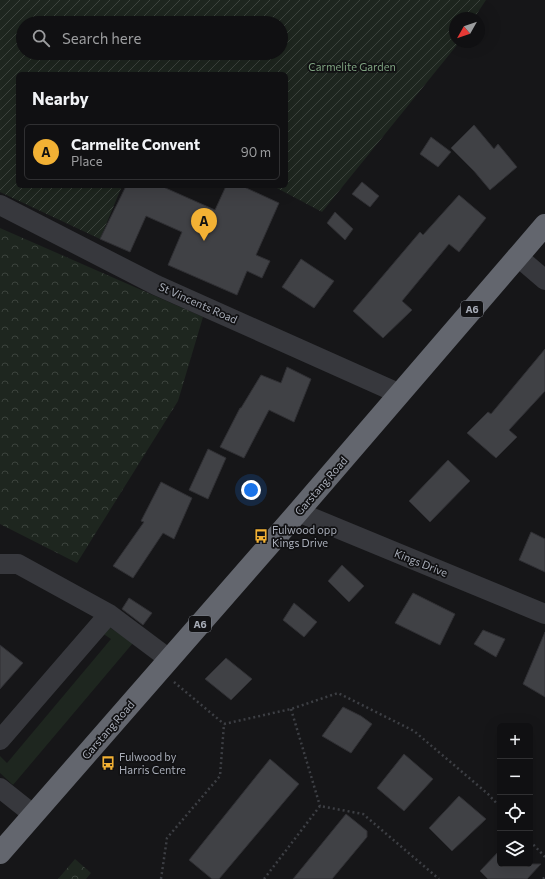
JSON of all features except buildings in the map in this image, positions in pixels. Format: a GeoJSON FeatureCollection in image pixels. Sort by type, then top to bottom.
{"type":"FeatureCollection","features":[{"type":"Feature","properties":{"kind":"highway","name":"Garstang Road"},"geometry":{"type":"LineString","coordinates":[[0,853],[298,512],[545,225]]}},
{"type":"Feature","properties":{"kind":"street","name":"St Vincents Road"},"geometry":{"type":"LineString","coordinates":[[0,206],[156,284],[400,394]]}},
{"type":"Feature","properties":{"kind":"street"},"geometry":{"type":"LineString","coordinates":[[517,256],[545,280]]}},
{"type":"Feature","properties":{"kind":"street","name":"Kings Drive"},"geometry":{"type":"LineString","coordinates":[[298,512],[545,614]]}},
{"type":"Feature","properties":{"kind":"street"},"geometry":{"type":"LineString","coordinates":[[0,564],[18,564],[109,614],[165,664]]}},
{"type":"Feature","properties":{"kind":"street"},"geometry":{"type":"LineString","coordinates":[[0,740],[109,614]]}},
{"type":"Feature","properties":{"kind":"street"},"geometry":{"type":"LineString","coordinates":[[0,788],[34,815]]}},
{"type":"Feature","properties":{"kind":"path"},"geometry":{"type":"LineString","coordinates":[[161,879],[168,838],[220,776],[224,724],[165,664]]}},
{"type":"Feature","properties":{"kind":"path"},"geometry":{"type":"LineString","coordinates":[[224,724],[291,709],[338,693],[414,731],[488,794],[497,804]]}},
{"type":"Feature","properties":{"kind":"path"},"geometry":{"type":"LineString","coordinates":[[291,709],[320,806]]}},
{"type":"Feature","properties":{"kind":"path"},"geometry":{"type":"LineString","coordinates":[[264,879],[320,806]]}},
{"type":"Feature","properties":{"kind":"path"},"geometry":{"type":"LineString","coordinates":[[320,806],[363,814],[438,879]]}},
{"type":"Feature","properties":{"kind":"path"},"geometry":{"type":"LineString","coordinates":[[533,844],[545,857]]}},
{"type":"Feature","properties":{"kind":"green space","name":"Carmelite Garden"},"geometry":{"type":"Polygon","coordinates":[[[0,0],[486,0],[478,12],[449,12],[449,48],[455,48],[322,212],[277,188],[288,188],[288,72],[16,72],[16,188],[121,188],[100,239],[0,192],[0,0]]]}},
{"type":"Feature","properties":{"kind":"green space"},"geometry":{"type":"Polygon","coordinates":[[[0,228],[203,317],[178,401],[77,563],[0,524],[0,228]]]}},
{"type":"Feature","properties":{"kind":"green space"},"geometry":{"type":"Polygon","coordinates":[[[106,625],[133,643],[13,785],[0,773],[0,756],[7,763],[111,639],[99,631],[106,625]]]}},
{"type":"Feature","properties":{"kind":"green space"},"geometry":{"type":"Polygon","coordinates":[[[75,859],[91,873],[86,879],[58,879],[75,859]]]}},
{"type":"Feature","properties":{"kind":"place","name":"Carmelite Convent"},"geometry":{"type":"Point","coordinates":[204,241]}},
{"type":"Feature","properties":{"kind":"place","name":"Fulwood opp Kings Drive"},"geometry":{"type":"Point","coordinates":[261,536]}},
{"type":"Feature","properties":{"kind":"place","name":"Fulwood by Harris Centre"},"geometry":{"type":"Point","coordinates":[108,763]}}]}
